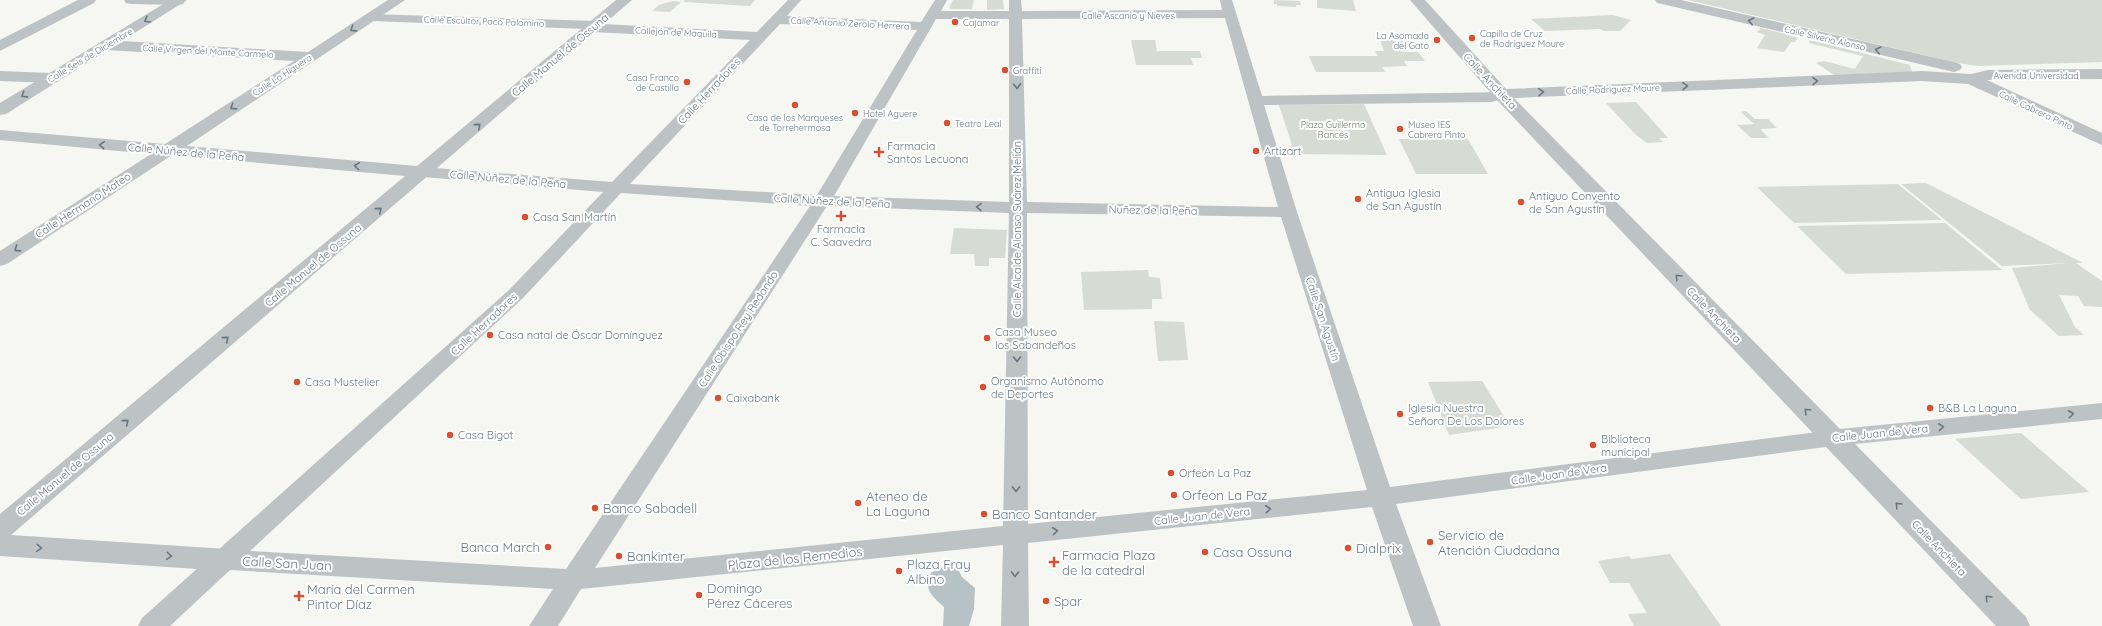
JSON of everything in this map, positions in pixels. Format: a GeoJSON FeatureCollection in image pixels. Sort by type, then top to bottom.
{"type":"FeatureCollection","features":[{"type":"Feature","properties":{"kind":"street"},"geometry":{"type":"LineString","coordinates":[[0,46],[89,0]]}},
{"type":"Feature","properties":{"kind":"street"},"geometry":{"type":"LineString","coordinates":[[130,0],[179,1]]}},
{"type":"Feature","properties":{"kind":"street","name":"Calle La Higuera"},"geometry":{"type":"LineString","coordinates":[[166,150],[398,0]]}},
{"type":"Feature","properties":{"kind":"street","name":"Calle Manuel de Ossuna"},"geometry":{"type":"LineString","coordinates":[[0,529],[625,0]]}},
{"type":"Feature","properties":{"kind":"street","name":"Calle Herradores"},"geometry":{"type":"LineString","coordinates":[[152,626],[227,560],[516,294],[795,0]]}},
{"type":"Feature","properties":{"kind":"street","name":"Calle Obispo Rey Redondo"},"geometry":{"type":"LineString","coordinates":[[543,626],[822,201],[941,0]]}},
{"type":"Feature","properties":{"kind":"street","name":"Calle Alcalde Alonso Suárez Melián"},"geometry":{"type":"LineString","coordinates":[[1015,0],[1019,17],[1015,626]]}},
{"type":"Feature","properties":{"kind":"street","name":"Calle Anchieta"},"geometry":{"type":"LineString","coordinates":[[1417,0],[1502,95],[2015,626]]}},
{"type":"Feature","properties":{"kind":"street","name":"Calle Silverio Alonso"},"geometry":{"type":"LineString","coordinates":[[1662,0],[1988,75]]}},
{"type":"Feature","properties":{"kind":"street","name":"Calle Seis de Diciembre"},"geometry":{"type":"LineString","coordinates":[[0,110],[179,1]]}},
{"type":"Feature","properties":{"kind":"street","name":"Calle Ascanio y Nieves"},"geometry":{"type":"LineString","coordinates":[[928,20],[1228,8]]}},
{"type":"Feature","properties":{"kind":"street","name":"Calle San Agustín"},"geometry":{"type":"LineString","coordinates":[[1228,8],[1288,212],[1381,498],[1427,626]]}},
{"type":"Feature","properties":{"kind":"street","name":"Calle Escultor Paco Palomino"},"geometry":{"type":"LineString","coordinates":[[372,17],[594,26]]}},
{"type":"Feature","properties":{"kind":"street","name":"Calle Antonio Zerolo Herrera"},"geometry":{"type":"LineString","coordinates":[[777,20],[928,20]]}},
{"type":"Feature","properties":{"kind":"street","name":"Callejón de Maquila"},"geometry":{"type":"LineString","coordinates":[[594,26],[760,36]]}},
{"type":"Feature","properties":{"kind":"street","name":"Calle Virgen del Monte Carmelo"},"geometry":{"type":"LineString","coordinates":[[106,45],[310,57]]}},
{"type":"Feature","properties":{"kind":"street"},"geometry":{"type":"LineString","coordinates":[[1916,59],[1934,76]]}},
{"type":"Feature","properties":{"kind":"street","name":"Avenida Universidad"},"geometry":{"type":"LineString","coordinates":[[1971,79],[1988,75],[2102,74]]}},
{"type":"Feature","properties":{"kind":"street"},"geometry":{"type":"LineString","coordinates":[[0,76],[52,78]]}},
{"type":"Feature","properties":{"kind":"street","name":"Calle Rodriguez Moure"},"geometry":{"type":"LineString","coordinates":[[1255,101],[1491,97],[1523,92],[1934,76],[1971,79]]}},
{"type":"Feature","properties":{"kind":"street","name":"Calle Cabrera Pinto"},"geometry":{"type":"LineString","coordinates":[[1971,79],[2102,140]]}},
{"type":"Feature","properties":{"kind":"street","name":"Calle Núñez de la Peña"},"geometry":{"type":"LineString","coordinates":[[0,135],[617,188],[822,201],[1018,208]]}},
{"type":"Feature","properties":{"kind":"street","name":"Calle Hermano Mateo"},"geometry":{"type":"LineString","coordinates":[[0,260],[166,150]]}},
{"type":"Feature","properties":{"kind":"street","name":"Nuñez de la Peña"},"geometry":{"type":"LineString","coordinates":[[1018,208],[1288,212]]}},
{"type":"Feature","properties":{"kind":"street","name":"Calle Juan de Vera"},"geometry":{"type":"LineString","coordinates":[[1016,535],[1381,498],[1833,438],[2102,411]]}},
{"type":"Feature","properties":{"kind":"street","name":"Plaza de los Remedios"},"geometry":{"type":"LineString","coordinates":[[574,580],[1016,535]]}},
{"type":"Feature","properties":{"kind":"street","name":"Calle San Juan"},"geometry":{"type":"LineString","coordinates":[[0,545],[574,580]]}},
{"type":"Feature","properties":{"kind":"green space"},"geometry":{"type":"Polygon","coordinates":[[[685,0],[755,0],[750,6],[683,2],[685,0]]]}},
{"type":"Feature","properties":{"kind":"green space"},"geometry":{"type":"Polygon","coordinates":[[[953,0],[974,0],[972,9],[950,9],[949,8],[953,0]]]}},
{"type":"Feature","properties":{"kind":"green space"},"geometry":{"type":"Polygon","coordinates":[[[987,0],[1003,0],[1004,9],[987,10],[987,0]]]}},
{"type":"Feature","properties":{"kind":"green space"},"geometry":{"type":"Polygon","coordinates":[[[1274,0],[1300,1],[1301,5],[1296,5],[1296,7],[1277,6],[1277,4],[1274,4],[1274,0]]]}},
{"type":"Feature","properties":{"kind":"green space"},"geometry":{"type":"Polygon","coordinates":[[[1317,0],[1353,0],[1356,11],[1317,8],[1317,0]]]}},
{"type":"Feature","properties":{"kind":"green space"},"geometry":{"type":"Polygon","coordinates":[[[1688,0],[2102,0],[2102,62],[1978,66],[1958,63],[1688,0]]]}},
{"type":"Feature","properties":{"kind":"green space"},"geometry":{"type":"Polygon","coordinates":[[[673,1],[681,2],[670,12],[652,11],[659,5],[673,1]]]}},
{"type":"Feature","properties":{"kind":"green space"},"geometry":{"type":"Polygon","coordinates":[[[1613,15],[1631,20],[1620,31],[1604,31],[1600,29],[1545,31],[1531,19],[1613,15]]]}},
{"type":"Feature","properties":{"kind":"green space"},"geometry":{"type":"Polygon","coordinates":[[[1761,28],[1798,37],[1795,42],[1791,42],[1784,52],[1757,48],[1765,35],[1757,32],[1761,28]]]}},
{"type":"Feature","properties":{"kind":"green space"},"geometry":{"type":"Polygon","coordinates":[[[1409,39],[1416,48],[1401,48],[1403,52],[1418,52],[1425,61],[1404,61],[1407,66],[1382,67],[1385,72],[1316,72],[1309,56],[1378,56],[1375,51],[1384,51],[1380,40],[1409,39]]]}},
{"type":"Feature","properties":{"kind":"green space"},"geometry":{"type":"Polygon","coordinates":[[[1131,40],[1155,40],[1157,51],[1200,51],[1202,58],[1191,58],[1193,65],[1136,65],[1131,40]]]}},
{"type":"Feature","properties":{"kind":"green space"},"geometry":{"type":"Polygon","coordinates":[[[1810,40],[1910,65],[1912,72],[1834,75],[1816,63],[1824,61],[1855,69],[1863,56],[1809,43],[1810,40]]]}},
{"type":"Feature","properties":{"kind":"green space"},"geometry":{"type":"Polygon","coordinates":[[[1636,102],[1668,138],[1659,138],[1663,142],[1647,143],[1635,134],[1606,103],[1636,102]]]}},
{"type":"Feature","properties":{"kind":"green space","name":"Plaza Guillermo Rancés"},"geometry":{"type":"Polygon","coordinates":[[[1364,104],[1387,155],[1295,154],[1279,105],[1364,104]]]}},
{"type":"Feature","properties":{"kind":"green space"},"geometry":{"type":"Polygon","coordinates":[[[1746,111],[1755,119],[1768,119],[1777,128],[1760,129],[1769,138],[1751,138],[1737,125],[1754,124],[1741,112],[1746,111]]]}},
{"type":"Feature","properties":{"kind":"green space"},"geometry":{"type":"Polygon","coordinates":[[[1399,139],[1468,139],[1488,174],[1416,174],[1399,139]]]}},
{"type":"Feature","properties":{"kind":"green space"},"geometry":{"type":"Polygon","coordinates":[[[1926,183],[2083,263],[2076,263],[2102,281],[2102,307],[2084,306],[2078,296],[2059,295],[2075,327],[2084,335],[2059,336],[2030,310],[2012,268],[2069,263],[2002,266],[1901,184],[1926,183]]]}},
{"type":"Feature","properties":{"kind":"green space"},"geometry":{"type":"Polygon","coordinates":[[[1898,184],[1942,220],[1794,223],[1757,187],[1898,184]]]}},
{"type":"Feature","properties":{"kind":"green space"},"geometry":{"type":"Polygon","coordinates":[[[1945,223],[2002,270],[1846,274],[1797,226],[1945,223]]]}},
{"type":"Feature","properties":{"kind":"green space"},"geometry":{"type":"Polygon","coordinates":[[[954,228],[1007,230],[1005,258],[989,258],[989,266],[975,266],[974,254],[950,254],[954,228]]]}},
{"type":"Feature","properties":{"kind":"green space"},"geometry":{"type":"Polygon","coordinates":[[[1148,270],[1149,277],[1160,278],[1162,299],[1152,299],[1152,309],[1084,310],[1081,272],[1148,270]]]}},
{"type":"Feature","properties":{"kind":"green space"},"geometry":{"type":"Polygon","coordinates":[[[1154,321],[1184,322],[1188,360],[1158,361],[1154,321]]]}},
{"type":"Feature","properties":{"kind":"green space"},"geometry":{"type":"Polygon","coordinates":[[[1482,381],[1510,426],[1449,435],[1428,382],[1482,381]]]}},
{"type":"Feature","properties":{"kind":"green space"},"geometry":{"type":"Polygon","coordinates":[[[2021,433],[2089,492],[2021,499],[1955,439],[2021,433]]]}},
{"type":"Feature","properties":{"kind":"green space"},"geometry":{"type":"Polygon","coordinates":[[[1670,554],[1721,626],[1634,626],[1628,614],[1647,613],[1629,583],[1610,583],[1598,561],[1629,556],[1631,559],[1670,554]]]}},
{"type":"Feature","properties":{"kind":"shaded area"},"geometry":{"type":"Polygon","coordinates":[[[949,565],[958,569],[962,577],[975,588],[974,609],[969,626],[943,626],[944,607],[933,596],[928,588],[931,573],[937,569],[949,565]]]}},
{"type":"Feature","properties":{"kind":"place","name":"Cajamar"},"geometry":{"type":"Point","coordinates":[955,22]}},
{"type":"Feature","properties":{"kind":"place","name":"Capilla de Cruz de Rodríguez Moure"},"geometry":{"type":"Point","coordinates":[1472,38]}},
{"type":"Feature","properties":{"kind":"place","name":"La Asomada del Gato"},"geometry":{"type":"Point","coordinates":[1437,40]}},
{"type":"Feature","properties":{"kind":"place","name":"Graffiti"},"geometry":{"type":"Point","coordinates":[1005,70]}},
{"type":"Feature","properties":{"kind":"place","name":"Casa Franco de Castilla"},"geometry":{"type":"Point","coordinates":[687,82]}},
{"type":"Feature","properties":{"kind":"place","name":"Casa de los Marqueses de Torrehermosa"},"geometry":{"type":"Point","coordinates":[795,105]}},
{"type":"Feature","properties":{"kind":"place","name":"Hotel Aguere"},"geometry":{"type":"Point","coordinates":[855,113]}},
{"type":"Feature","properties":{"kind":"place","name":"Teatro Leal"},"geometry":{"type":"Point","coordinates":[947,123]}},
{"type":"Feature","properties":{"kind":"place","name":"Museo IES Cabrera Pinto"},"geometry":{"type":"Point","coordinates":[1400,129]}},
{"type":"Feature","properties":{"kind":"place","name":"Artizart"},"geometry":{"type":"Point","coordinates":[1256,151]}},
{"type":"Feature","properties":{"kind":"place","name":"Farmacia Santos Lecuona"},"geometry":{"type":"Point","coordinates":[879,152]}},
{"type":"Feature","properties":{"kind":"place","name":"Antigua Iglesia de San Agustín"},"geometry":{"type":"Point","coordinates":[1358,199]}},
{"type":"Feature","properties":{"kind":"place","name":"Antiguo Convento de San Agustín"},"geometry":{"type":"Point","coordinates":[1521,202]}},
{"type":"Feature","properties":{"kind":"place","name":"Farmacia C. Saavedra"},"geometry":{"type":"Point","coordinates":[841,216]}},
{"type":"Feature","properties":{"kind":"place","name":"Casa San Martín"},"geometry":{"type":"Point","coordinates":[525,217]}},
{"type":"Feature","properties":{"kind":"place","name":"Casa natal de Óscar Domínguez"},"geometry":{"type":"Point","coordinates":[490,335]}},
{"type":"Feature","properties":{"kind":"place","name":"Casa Museo los Sabandeños"},"geometry":{"type":"Point","coordinates":[987,338]}},
{"type":"Feature","properties":{"kind":"place","name":"Casa Mustelier"},"geometry":{"type":"Point","coordinates":[297,382]}},
{"type":"Feature","properties":{"kind":"place","name":"Organismo Autónomo de Deportes"},"geometry":{"type":"Point","coordinates":[983,387]}},
{"type":"Feature","properties":{"kind":"place","name":"Caixabank"},"geometry":{"type":"Point","coordinates":[718,398]}},
{"type":"Feature","properties":{"kind":"place","name":"B&B La Laguna"},"geometry":{"type":"Point","coordinates":[1930,408]}},
{"type":"Feature","properties":{"kind":"place","name":"Iglesia Nuestra Señora De Los Dolores"},"geometry":{"type":"Point","coordinates":[1400,414]}},
{"type":"Feature","properties":{"kind":"place","name":"Casa Bigot"},"geometry":{"type":"Point","coordinates":[450,435]}},
{"type":"Feature","properties":{"kind":"place","name":"Biblioteca municipal"},"geometry":{"type":"Point","coordinates":[1593,445]}},
{"type":"Feature","properties":{"kind":"place","name":"Orfeón La Paz"},"geometry":{"type":"Point","coordinates":[1171,473]}},
{"type":"Feature","properties":{"kind":"place","name":"Orfeon La Paz"},"geometry":{"type":"Point","coordinates":[1174,495]}},
{"type":"Feature","properties":{"kind":"place","name":"Ateneo de La Laguna"},"geometry":{"type":"Point","coordinates":[858,503]}},
{"type":"Feature","properties":{"kind":"place","name":"Banco Sabadell"},"geometry":{"type":"Point","coordinates":[595,508]}},
{"type":"Feature","properties":{"kind":"place","name":"Banco Santander"},"geometry":{"type":"Point","coordinates":[984,514]}},
{"type":"Feature","properties":{"kind":"place","name":"Servicio de Atención Ciudadana"},"geometry":{"type":"Point","coordinates":[1430,542]}},
{"type":"Feature","properties":{"kind":"place","name":"Banca March"},"geometry":{"type":"Point","coordinates":[548,547]}},
{"type":"Feature","properties":{"kind":"place","name":"Dialprix"},"geometry":{"type":"Point","coordinates":[1348,548]}},
{"type":"Feature","properties":{"kind":"place","name":"Casa Ossuna"},"geometry":{"type":"Point","coordinates":[1205,552]}},
{"type":"Feature","properties":{"kind":"place","name":"Bankinter"},"geometry":{"type":"Point","coordinates":[619,556]}},
{"type":"Feature","properties":{"kind":"place","name":"Farmacia Plaza de la catedral"},"geometry":{"type":"Point","coordinates":[1054,562]}},
{"type":"Feature","properties":{"kind":"place","name":"Plaza Fray Albino"},"geometry":{"type":"Point","coordinates":[899,571]}},
{"type":"Feature","properties":{"kind":"place","name":"Domingo Pérez Cáceres"},"geometry":{"type":"Point","coordinates":[699,595]}},
{"type":"Feature","properties":{"kind":"place","name":"María del Carmen Pintor Díaz"},"geometry":{"type":"Point","coordinates":[299,596]}},
{"type":"Feature","properties":{"kind":"place","name":"Spar"},"geometry":{"type":"Point","coordinates":[1046,601]}}]}
